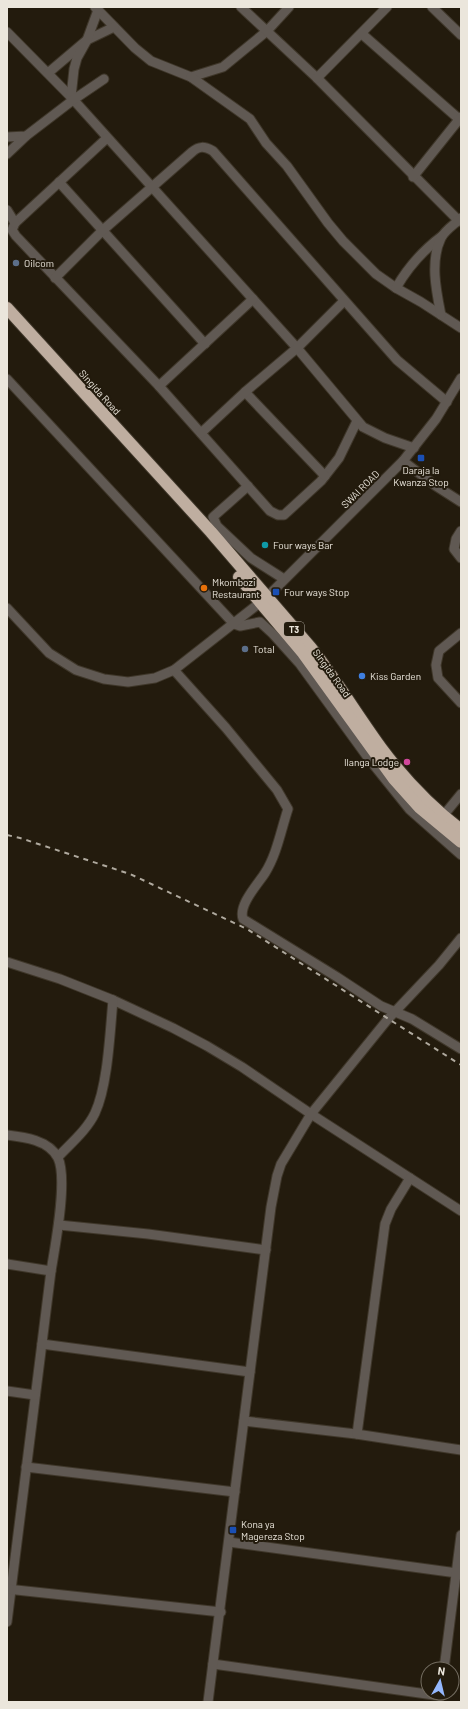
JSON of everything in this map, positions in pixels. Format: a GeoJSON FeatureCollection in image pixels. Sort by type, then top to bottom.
{"type":"FeatureCollection","features":[{"type":"Feature","properties":{"kind":"highway","name":"Singida Road"},"geometry":{"type":"LineString","coordinates":[[7,308],[211,532],[303,653],[394,779],[420,808],[461,842]]}},
{"type":"Feature","properties":{"kind":"highway","name":"Singida Road"},"geometry":{"type":"LineString","coordinates":[[263,601],[326,668],[382,748],[418,792],[443,816],[461,830]]}},
{"type":"Feature","properties":{"kind":"street"},"geometry":{"type":"LineString","coordinates":[[241,7],[317,78],[413,177],[460,219],[419,255],[396,288]]}},
{"type":"Feature","properties":{"kind":"street"},"geometry":{"type":"LineString","coordinates":[[191,77],[223,68],[267,31],[289,7]]}},
{"type":"Feature","properties":{"kind":"street"},"geometry":{"type":"LineString","coordinates":[[317,78],[387,7]]}},
{"type":"Feature","properties":{"kind":"street"},"geometry":{"type":"LineString","coordinates":[[432,7],[461,35]]}},
{"type":"Feature","properties":{"kind":"street"},"geometry":{"type":"LineString","coordinates":[[72,98],[74,69],[77,58],[87,40],[96,9],[135,48],[151,60],[191,77],[250,119],[266,143],[287,166],[343,241],[376,274],[461,328]]}},
{"type":"Feature","properties":{"kind":"street"},"geometry":{"type":"LineString","coordinates":[[48,73],[87,40],[114,26]]}},
{"type":"Feature","properties":{"kind":"street"},"geometry":{"type":"LineString","coordinates":[[362,34],[460,118],[413,177]]}},
{"type":"Feature","properties":{"kind":"street"},"geometry":{"type":"LineString","coordinates":[[8,36],[48,73],[72,98],[297,348],[346,404],[357,421],[369,431],[414,448]]}},
{"type":"Feature","properties":{"kind":"street"},"geometry":{"type":"LineString","coordinates":[[7,154],[26,136],[72,98],[104,79]]}},
{"type":"Feature","properties":{"kind":"street"},"geometry":{"type":"LineString","coordinates":[[7,137],[26,136]]}},
{"type":"Feature","properties":{"kind":"street"},"geometry":{"type":"LineString","coordinates":[[12,227],[107,138]]}},
{"type":"Feature","properties":{"kind":"street"},"geometry":{"type":"LineString","coordinates":[[55,278],[103,230],[192,152],[202,147],[208,148],[213,151],[397,360],[447,402]]}},
{"type":"Feature","properties":{"kind":"street"},"geometry":{"type":"LineString","coordinates":[[59,182],[205,344]]}},
{"type":"Feature","properties":{"kind":"street"},"geometry":{"type":"LineString","coordinates":[[7,210],[16,236],[159,386],[270,511],[278,515],[284,515],[324,476],[339,458],[357,421]]}},
{"type":"Feature","properties":{"kind":"street"},"geometry":{"type":"LineString","coordinates":[[441,315],[437,295],[435,269],[436,255],[442,236]]}},
{"type":"Feature","properties":{"kind":"street"},"geometry":{"type":"LineString","coordinates":[[159,386],[253,299]]}},
{"type":"Feature","properties":{"kind":"street"},"geometry":{"type":"LineString","coordinates":[[201,433],[245,392],[297,348],[344,301]]}},
{"type":"Feature","properties":{"kind":"street","name":"SWAI ROAD"},"geometry":{"type":"LineString","coordinates":[[7,608],[49,653],[76,670],[104,679],[128,682],[155,678],[174,670],[263,601],[403,461],[436,420],[461,378]]}},
{"type":"Feature","properties":{"kind":"street"},"geometry":{"type":"LineString","coordinates":[[7,380],[234,624],[240,626],[260,622],[273,634],[300,664],[392,789],[410,810],[461,855]]}},
{"type":"Feature","properties":{"kind":"street"},"geometry":{"type":"LineString","coordinates":[[245,392],[324,476]]}},
{"type":"Feature","properties":{"kind":"street"},"geometry":{"type":"LineString","coordinates":[[403,461],[436,486],[461,502]]}},
{"type":"Feature","properties":{"kind":"street"},"geometry":{"type":"LineString","coordinates":[[248,486],[213,517],[213,520],[251,558],[284,579]]}},
{"type":"Feature","properties":{"kind":"street"},"geometry":{"type":"LineString","coordinates":[[461,531],[456,538],[454,549],[461,558]]}},
{"type":"Feature","properties":{"kind":"street"},"geometry":{"type":"LineString","coordinates":[[461,633],[439,651],[436,665],[438,678],[461,703]]}},
{"type":"Feature","properties":{"kind":"street"},"geometry":{"type":"LineString","coordinates":[[174,670],[262,771],[277,790],[288,809],[272,860],[266,872],[244,905],[242,915],[243,918],[338,977],[381,1006],[412,1019],[461,1049]]}},
{"type":"Feature","properties":{"kind":"street"},"geometry":{"type":"LineString","coordinates":[[443,816],[461,794]]}},
{"type":"Feature","properties":{"kind":"street"},"geometry":{"type":"LineString","coordinates":[[208,1702],[221,1612],[271,1207],[277,1176],[290,1147],[311,1114],[395,1012],[439,965],[461,938]]}},
{"type":"Feature","properties":{"kind":"street"},"geometry":{"type":"LineString","coordinates":[[7,962],[60,978],[113,1000],[173,1028],[207,1046],[242,1067],[311,1114],[461,1211]]}},
{"type":"Feature","properties":{"kind":"street"},"geometry":{"type":"LineString","coordinates":[[58,1157],[82,1131],[95,1114],[99,1103],[105,1069],[113,1000]]}},
{"type":"Feature","properties":{"kind":"street"},"geometry":{"type":"LineString","coordinates":[[7,1135],[40,1142],[53,1151],[58,1157],[61,1168],[59,1226],[51,1271],[9,1589],[7,1622]]}},
{"type":"Feature","properties":{"kind":"street"},"geometry":{"type":"LineString","coordinates":[[358,1434],[385,1224],[391,1209],[410,1178]]}},
{"type":"Feature","properties":{"kind":"street"},"geometry":{"type":"LineString","coordinates":[[59,1226],[148,1234],[266,1250]]}},
{"type":"Feature","properties":{"kind":"street"},"geometry":{"type":"LineString","coordinates":[[7,1264],[51,1271]]}},
{"type":"Feature","properties":{"kind":"street"},"geometry":{"type":"LineString","coordinates":[[42,1344],[250,1372]]}},
{"type":"Feature","properties":{"kind":"street"},"geometry":{"type":"LineString","coordinates":[[7,1391],[35,1395]]}},
{"type":"Feature","properties":{"kind":"street"},"geometry":{"type":"LineString","coordinates":[[244,1421],[358,1434],[461,1450]]}},
{"type":"Feature","properties":{"kind":"street"},"geometry":{"type":"LineString","coordinates":[[26,1467],[235,1492]]}},
{"type":"Feature","properties":{"kind":"street"},"geometry":{"type":"LineString","coordinates":[[445,1661],[461,1535]]}},
{"type":"Feature","properties":{"kind":"street"},"geometry":{"type":"LineString","coordinates":[[229,1542],[456,1573]]}},
{"type":"Feature","properties":{"kind":"street"},"geometry":{"type":"LineString","coordinates":[[9,1589],[221,1612]]}},
{"type":"Feature","properties":{"kind":"street"},"geometry":{"type":"LineString","coordinates":[[213,1664],[420,1694]]}},
{"type":"Feature","properties":{"kind":"railway"},"geometry":{"type":"LineString","coordinates":[[7,835],[130,874],[247,929],[461,1065]]}},
{"type":"Feature","properties":{"kind":"place","name":"Oilcom"},"geometry":{"type":"Point","coordinates":[16,263]}},
{"type":"Feature","properties":{"kind":"place","name":"Daraja la Kwanza Stop"},"geometry":{"type":"Point","coordinates":[421,458]}},
{"type":"Feature","properties":{"kind":"place","name":"Four ways Bar"},"geometry":{"type":"Point","coordinates":[265,545]}},
{"type":"Feature","properties":{"kind":"place","name":"Mkombozi Restaurant"},"geometry":{"type":"Point","coordinates":[204,588]}},
{"type":"Feature","properties":{"kind":"place","name":"Four ways Stop"},"geometry":{"type":"Point","coordinates":[276,592]}},
{"type":"Feature","properties":{"kind":"place","name":"Total"},"geometry":{"type":"Point","coordinates":[245,649]}},
{"type":"Feature","properties":{"kind":"place","name":"Kiss Garden"},"geometry":{"type":"Point","coordinates":[362,676]}},
{"type":"Feature","properties":{"kind":"place","name":"Ilanga Lodge"},"geometry":{"type":"Point","coordinates":[407,762]}},
{"type":"Feature","properties":{"kind":"place","name":"Kona ya Magereza Stop"},"geometry":{"type":"Point","coordinates":[233,1530]}}]}
